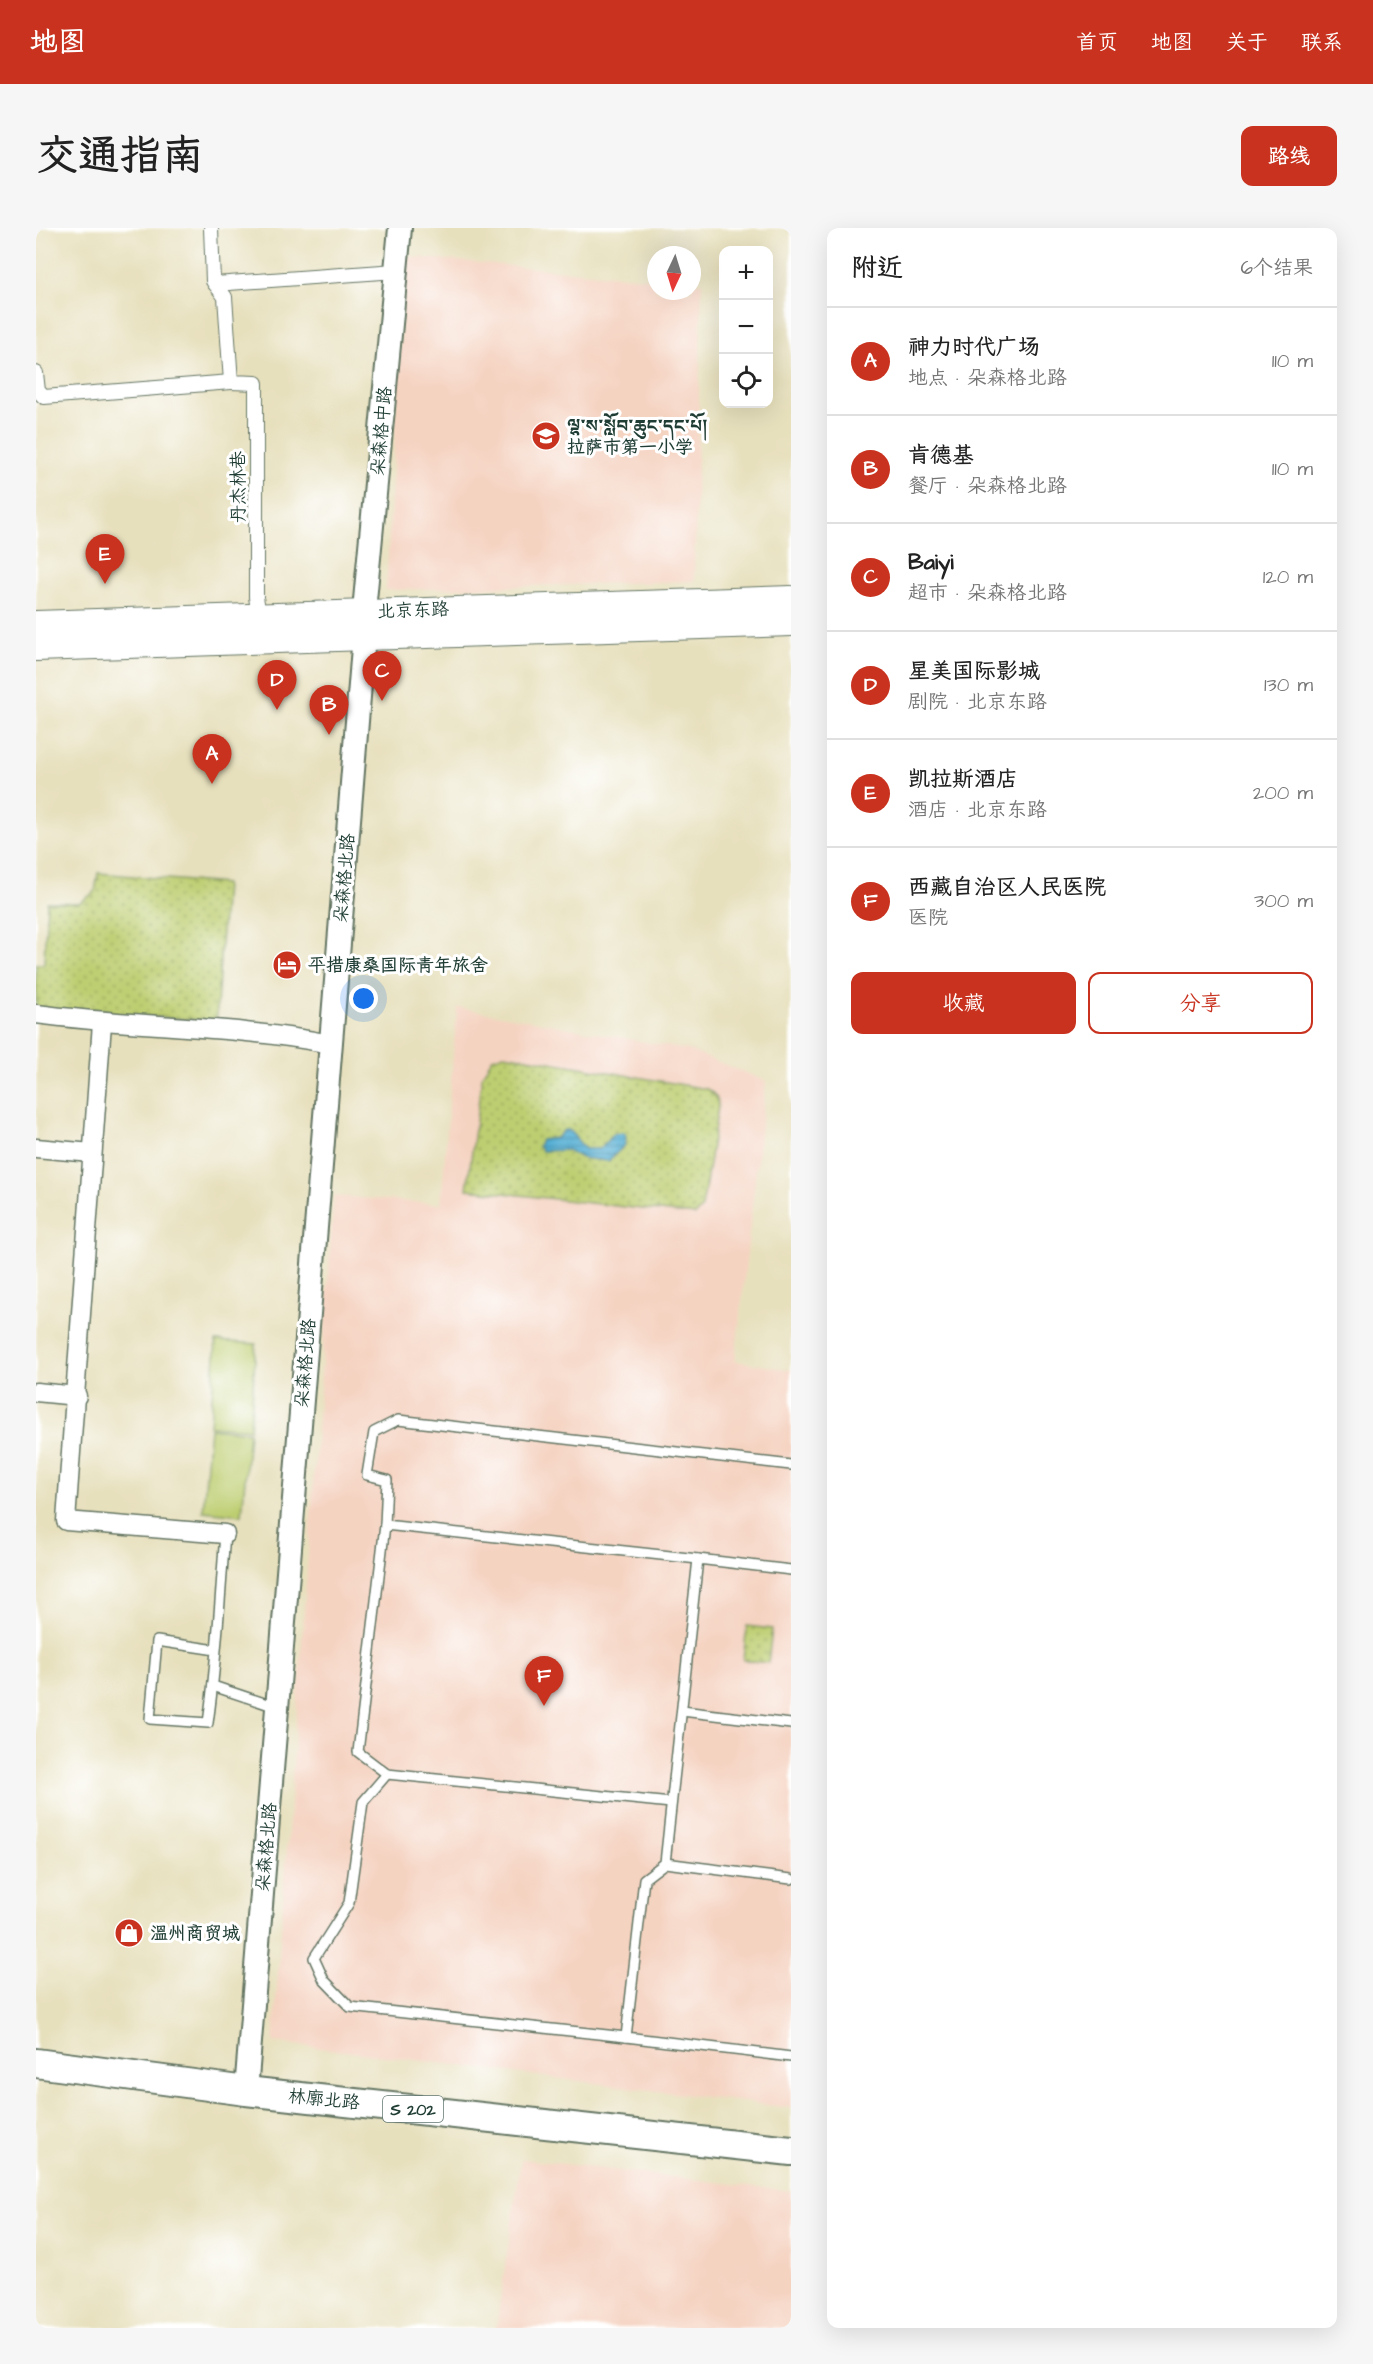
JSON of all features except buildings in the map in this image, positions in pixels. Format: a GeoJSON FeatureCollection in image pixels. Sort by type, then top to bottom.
{"type":"FeatureCollection","features":[{"type":"Feature","properties":{"kind":"main road","name":"北京东路"},"geometry":{"type":"LineString","coordinates":[[36,648],[364,623],[791,599]]}},
{"type":"Feature","properties":{"kind":"main road","name":"北京东路"},"geometry":{"type":"LineString","coordinates":[[36,624],[259,615],[364,623],[791,623]]}},
{"type":"Feature","properties":{"kind":"main road","name":"林廓北路"},"geometry":{"type":"LineString","coordinates":[[36,2062],[246,2091],[791,2151]]}},
{"type":"Feature","properties":{"kind":"street"},"geometry":{"type":"LineString","coordinates":[[211,228],[213,281],[225,297],[231,382]]}},
{"type":"Feature","properties":{"kind":"street","name":"朵森格中路"},"geometry":{"type":"LineString","coordinates":[[364,623],[400,228]]}},
{"type":"Feature","properties":{"kind":"street"},"geometry":{"type":"LineString","coordinates":[[215,284],[396,271]]}},
{"type":"Feature","properties":{"kind":"street","name":"丹杰林巷"},"geometry":{"type":"LineString","coordinates":[[36,373],[38,391],[44,397],[231,382],[256,383],[256,597],[259,615]]}},
{"type":"Feature","properties":{"kind":"street","name":"朵森格北路"},"geometry":{"type":"LineString","coordinates":[[246,2091],[364,623]]}},
{"type":"Feature","properties":{"kind":"street"},"geometry":{"type":"LineString","coordinates":[[36,1014],[102,1023],[296,1037],[330,1044]]}},
{"type":"Feature","properties":{"kind":"street"},"geometry":{"type":"LineString","coordinates":[[102,1023],[77,1396],[66,1521],[225,1534]]}},
{"type":"Feature","properties":{"kind":"street"},"geometry":{"type":"LineString","coordinates":[[36,1148],[92,1154]]}},
{"type":"Feature","properties":{"kind":"street"},"geometry":{"type":"LineString","coordinates":[[36,1392],[77,1396]]}},
{"type":"Feature","properties":{"kind":"lane"},"geometry":{"type":"LineString","coordinates":[[671,1803],[387,1774],[358,1752],[385,1525],[387,1480],[367,1475],[374,1432],[398,1420],[791,1465]]}},
{"type":"Feature","properties":{"kind":"lane"},"geometry":{"type":"LineString","coordinates":[[385,1525],[791,1570]]}},
{"type":"Feature","properties":{"kind":"lane"},"geometry":{"type":"LineString","coordinates":[[216,1650],[157,1641],[150,1719],[208,1723],[213,1686],[216,1650],[225,1534]]}},
{"type":"Feature","properties":{"kind":"lane"},"geometry":{"type":"LineString","coordinates":[[665,1863],[698,1559]]}},
{"type":"Feature","properties":{"kind":"lane"},"geometry":{"type":"LineString","coordinates":[[213,1686],[278,1708]]}},
{"type":"Feature","properties":{"kind":"lane"},"geometry":{"type":"LineString","coordinates":[[682,1711],[791,1724]]}},
{"type":"Feature","properties":{"kind":"lane"},"geometry":{"type":"LineString","coordinates":[[387,1774],[363,1802],[349,1903],[314,1958],[324,1980],[350,2007],[791,2057]]}},
{"type":"Feature","properties":{"kind":"lane"},"geometry":{"type":"LineString","coordinates":[[626,2037],[644,1879],[665,1863],[791,1879]]}},
{"type":"Feature","properties":{"kind":"shaded area","name":"ལྷ་ས་སློབ་ཆུང་དང་པོ། 拉萨市第一小学"},"geometry":{"type":"Polygon","coordinates":[[[405,256],[647,278],[647,300],[701,300],[702,283],[694,581],[386,590],[405,256]]]}},
{"type":"Feature","properties":{"kind":"shaded area"},"geometry":{"type":"Polygon","coordinates":[[[457,1007],[688,1050],[766,1081],[735,1361],[791,1370],[791,2108],[273,2042],[334,1196],[441,1204],[457,1007]]]}},
{"type":"Feature","properties":{"kind":"shaded area"},"geometry":{"type":"Polygon","coordinates":[[[521,2159],[791,2191],[791,2328],[496,2328],[521,2159]]]}},
{"type":"Feature","properties":{"kind":"green space"},"geometry":{"type":"Polygon","coordinates":[[[98,873],[225,884],[216,1021],[112,1014],[111,1010],[93,1009],[92,1015],[36,1008],[36,964],[44,964],[47,902],[79,903],[95,892],[98,873]]]}},
{"type":"Feature","properties":{"kind":"green space"},"geometry":{"type":"Polygon","coordinates":[[[504,1054],[710,1091],[717,1099],[718,1107],[702,1208],[695,1215],[467,1189],[482,1076],[492,1058],[504,1054]]]}},
{"type":"Feature","properties":{"kind":"green space"},"geometry":{"type":"Polygon","coordinates":[[[216,1341],[256,1344],[250,1429],[210,1426],[216,1341]]]}},
{"type":"Feature","properties":{"kind":"green space"},"geometry":{"type":"Polygon","coordinates":[[[210,1428],[249,1432],[242,1515],[203,1511],[210,1428]]]}},
{"type":"Feature","properties":{"kind":"green space"},"geometry":{"type":"Polygon","coordinates":[[[747,1626],[772,1629],[768,1663],[743,1660],[747,1626]]]}},
{"type":"Feature","properties":{"kind":"water"},"geometry":{"type":"Polygon","coordinates":[[[564,1130],[569,1130],[585,1149],[600,1149],[613,1134],[624,1133],[625,1145],[608,1161],[582,1158],[568,1150],[542,1151],[538,1146],[541,1140],[556,1138],[564,1130]]]}},
{"type":"Feature","properties":{"kind":"place","name":"ལྷ་ས་སློབ་ཆུང་དང་པོ། 拉萨市第一小学"},"geometry":{"type":"Point","coordinates":[546,436]}},
{"type":"Feature","properties":{"kind":"place","name":"凯拉斯酒店"},"geometry":{"type":"Point","coordinates":[105,584]}},
{"type":"Feature","properties":{"kind":"place","name":"Baiyi"},"geometry":{"type":"Point","coordinates":[382,701]}},
{"type":"Feature","properties":{"kind":"place","name":"星美国际影城"},"geometry":{"type":"Point","coordinates":[277,710]}},
{"type":"Feature","properties":{"kind":"place","name":"肯德基"},"geometry":{"type":"Point","coordinates":[329,735]}},
{"type":"Feature","properties":{"kind":"place","name":"神力时代广场"},"geometry":{"type":"Point","coordinates":[212,784]}},
{"type":"Feature","properties":{"kind":"place","name":"平措康桑国际青年旅舍"},"geometry":{"type":"Point","coordinates":[287,965]}},
{"type":"Feature","properties":{"kind":"place","name":"西藏自治区人民医院"},"geometry":{"type":"Point","coordinates":[544,1706]}},
{"type":"Feature","properties":{"kind":"place","name":"温州商贸城"},"geometry":{"type":"Point","coordinates":[129,1933]}}]}
